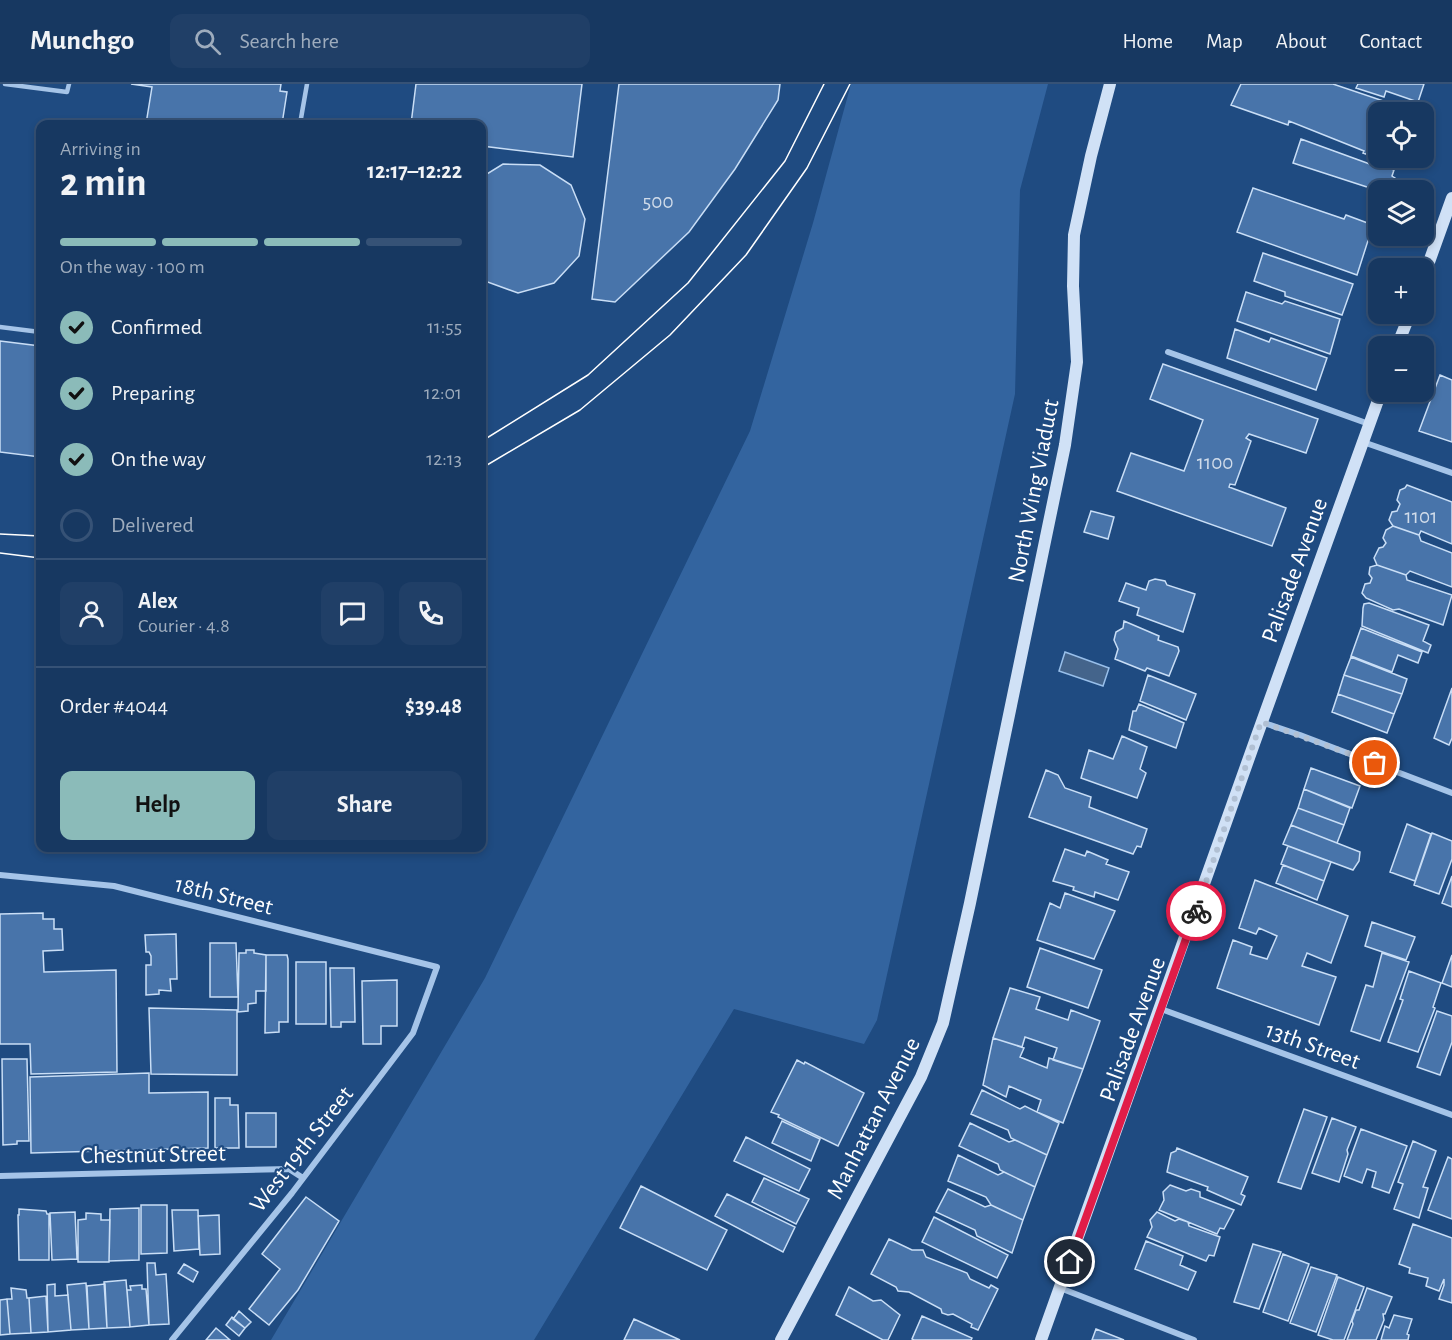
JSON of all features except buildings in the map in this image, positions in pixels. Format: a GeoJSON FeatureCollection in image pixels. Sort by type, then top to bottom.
{"type":"FeatureCollection","features":[{"type":"Feature","properties":{"kind":"main road","name":"North Wing Viaduct"},"geometry":{"type":"LineString","coordinates":[[970,903],[1065,445],[1077,362],[1073,286],[1074,235],[1110,84]]}},
{"type":"Feature","properties":{"kind":"main road"},"geometry":{"type":"LineString","coordinates":[[1430,258],[1452,198]]}},
{"type":"Feature","properties":{"kind":"main road","name":"Palisade Avenue"},"geometry":{"type":"LineString","coordinates":[[1041,1340],[1377,402]]}},
{"type":"Feature","properties":{"kind":"main road","name":"Manhattan Avenue"},"geometry":{"type":"LineString","coordinates":[[782,1340],[921,1077],[943,1023],[970,903]]}},
{"type":"Feature","properties":{"kind":"street"},"geometry":{"type":"LineString","coordinates":[[1168,352],[1369,424]]}},
{"type":"Feature","properties":{"kind":"street"},"geometry":{"type":"LineString","coordinates":[[1362,442],[1452,473]]}},
{"type":"Feature","properties":{"kind":"street"},"geometry":{"type":"LineString","coordinates":[[1261,722],[1452,793]]}},
{"type":"Feature","properties":{"kind":"street","name":"18th Street"},"geometry":{"type":"LineString","coordinates":[[0,875],[114,886],[437,967]]}},
{"type":"Feature","properties":{"kind":"street","name":"West 19th Street"},"geometry":{"type":"LineString","coordinates":[[172,1340],[303,1178],[413,1033],[437,967]]}},
{"type":"Feature","properties":{"kind":"street","name":"13th Street"},"geometry":{"type":"LineString","coordinates":[[1161,1009],[1452,1114]]}},
{"type":"Feature","properties":{"kind":"street","name":"Chestnut Street"},"geometry":{"type":"LineString","coordinates":[[0,1176],[289,1169],[303,1178]]}},
{"type":"Feature","properties":{"kind":"street"},"geometry":{"type":"LineString","coordinates":[[1060,1288],[1194,1340]]}},
{"type":"Feature","properties":{"kind":"lane"},"geometry":{"type":"LineString","coordinates":[[5,84],[68,92],[69,84]]}},
{"type":"Feature","properties":{"kind":"lane"},"geometry":{"type":"LineString","coordinates":[[301,120],[306,84]]}},
{"type":"Feature","properties":{"kind":"lane"},"geometry":{"type":"LineString","coordinates":[[0,327],[36,332]]}},
{"type":"Feature","properties":{"kind":"shaded area"},"geometry":{"type":"Polygon","coordinates":[[[851,84],[1048,84],[1020,190],[1015,394],[877,1020],[864,1044],[734,1009],[534,1340],[271,1340],[485,978],[750,431],[813,223],[851,84]]]}},
{"type":"Feature","properties":{"kind":"shaded area"},"geometry":{"type":"Polygon","coordinates":[[[1065,652],[1109,668],[1103,686],[1059,671],[1065,652]]]}},
{"type":"Feature","properties":{"kind":"tram line"},"geometry":{"type":"LineString","coordinates":[[486,439],[588,375],[688,283],[785,161],[824,84]]}},
{"type":"Feature","properties":{"kind":"tram line"},"geometry":{"type":"LineString","coordinates":[[486,466],[580,410],[670,335],[746,255],[807,168],[850,84]]}},
{"type":"Feature","properties":{"kind":"tram line"},"geometry":{"type":"LineString","coordinates":[[0,534],[36,536]]}},
{"type":"Feature","properties":{"kind":"tram line"},"geometry":{"type":"LineString","coordinates":[[0,553],[36,558]]}},
{"type":"Feature","properties":{"kind":"way so far"},"geometry":{"type":"LineString","coordinates":[[1196,911],[1261,722],[1375,763]]}},
{"type":"Feature","properties":{"kind":"route"},"geometry":{"type":"LineString","coordinates":[[1070,1262],[1196,911]]}}]}
